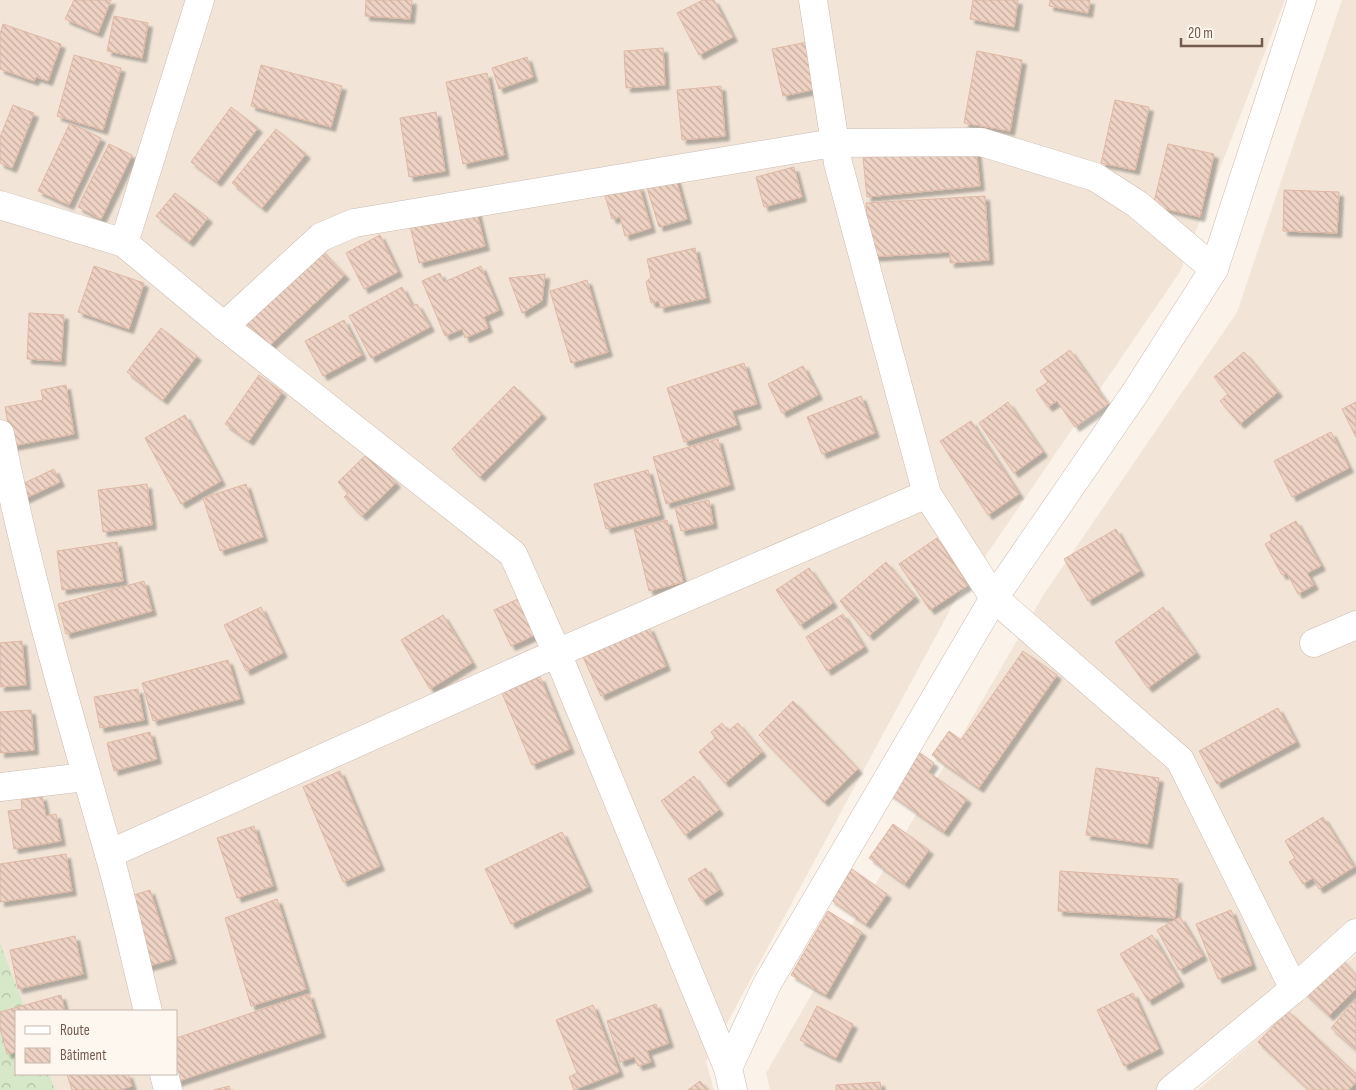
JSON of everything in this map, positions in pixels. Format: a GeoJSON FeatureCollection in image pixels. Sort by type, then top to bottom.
{"type":"FeatureCollection","features":[{"type":"Feature","properties":{"kind":"street"},"geometry":{"type":"LineString","coordinates":[[124,243],[200,0]]}},
{"type":"Feature","properties":{"kind":"street"},"geometry":{"type":"LineString","coordinates":[[813,0],[833,143],[928,494],[994,598],[1180,760],[1294,989]]}},
{"type":"Feature","properties":{"kind":"street"},"geometry":{"type":"LineString","coordinates":[[731,1079],[767,984],[994,598],[1135,393],[1214,269],[1302,0]]}},
{"type":"Feature","properties":{"kind":"street"},"geometry":{"type":"LineString","coordinates":[[224,326],[321,237],[354,223],[833,143],[981,142],[1095,177],[1137,204],[1214,269]]}},
{"type":"Feature","properties":{"kind":"street"},"geometry":{"type":"LineString","coordinates":[[0,204],[124,243],[224,326],[513,554],[557,653],[731,1079]]}},
{"type":"Feature","properties":{"kind":"street"},"geometry":{"type":"LineString","coordinates":[[0,434],[6,496],[85,777],[109,854],[148,1010]]}},
{"type":"Feature","properties":{"kind":"street"},"geometry":{"type":"LineString","coordinates":[[109,854],[557,653],[928,494]]}},
{"type":"Feature","properties":{"kind":"street"},"geometry":{"type":"LineString","coordinates":[[1314,643],[1356,626]]}},
{"type":"Feature","properties":{"kind":"street"},"geometry":{"type":"LineString","coordinates":[[0,787],[85,777]]}},
{"type":"Feature","properties":{"kind":"street"},"geometry":{"type":"LineString","coordinates":[[1171,1090],[1355,936]]}},
{"type":"Feature","properties":{"kind":"street"},"geometry":{"type":"LineString","coordinates":[[164,1075],[168,1090]]}},
{"type":"Feature","properties":{"kind":"shaded area"},"geometry":{"type":"Polygon","coordinates":[[[0,0],[1285,0],[1180,272],[956,599],[706,1062],[714,1090],[0,1090],[0,0]]]}},
{"type":"Feature","properties":{"kind":"shaded area"},"geometry":{"type":"Polygon","coordinates":[[[1342,0],[1356,0],[1356,919],[1327,941],[1165,1090],[770,1090],[766,1073],[1044,594],[1237,312],[1342,0]]]}},
{"type":"Feature","properties":{"kind":"shaded area"},"geometry":{"type":"Polygon","coordinates":[[[1356,955],[1356,1090],[1198,1090],[1326,979],[1356,955]]]}},
{"type":"Feature","properties":{"kind":"green space"},"geometry":{"type":"Polygon","coordinates":[[[0,943],[26,1010],[15,1010],[15,1075],[49,1075],[55,1090],[0,1090],[0,943]]]}},
{"type":"Feature","properties":{"kind":"building"},"geometry":{"type":"Polygon","coordinates":[[[74,0],[111,0],[98,33],[65,19],[74,0]]]}},
{"type":"Feature","properties":{"kind":"building"},"geometry":{"type":"Polygon","coordinates":[[[366,0],[412,0],[410,19],[365,16],[366,0]]]}},
{"type":"Feature","properties":{"kind":"building"},"geometry":{"type":"Polygon","coordinates":[[[703,0],[714,0],[733,37],[699,55],[677,13],[703,0]]]}},
{"type":"Feature","properties":{"kind":"building"},"geometry":{"type":"Polygon","coordinates":[[[973,0],[1018,0],[1014,27],[970,19],[973,0]]]}},
{"type":"Feature","properties":{"kind":"building"},"geometry":{"type":"Polygon","coordinates":[[[1050,0],[1090,0],[1088,13],[1049,6],[1050,0]]]}},
{"type":"Feature","properties":{"kind":"building"},"geometry":{"type":"Polygon","coordinates":[[[114,16],[148,23],[142,58],[107,51],[114,16]]]}},
{"type":"Feature","properties":{"kind":"building"},"geometry":{"type":"Polygon","coordinates":[[[3,24],[61,44],[48,81],[36,77],[34,81],[0,69],[0,34],[3,24]]]}},
{"type":"Feature","properties":{"kind":"building"},"geometry":{"type":"Polygon","coordinates":[[[807,42],[817,89],[783,96],[772,49],[807,42]]]}},
{"type":"Feature","properties":{"kind":"building"},"geometry":{"type":"Polygon","coordinates":[[[663,48],[665,85],[626,88],[624,51],[663,48]]]}},
{"type":"Feature","properties":{"kind":"building"},"geometry":{"type":"Polygon","coordinates":[[[977,51],[1022,60],[1010,131],[964,123],[977,51]]]}},
{"type":"Feature","properties":{"kind":"building"},"geometry":{"type":"Polygon","coordinates":[[[74,55],[121,68],[103,130],[57,116],[74,55]]]}},
{"type":"Feature","properties":{"kind":"building"},"geometry":{"type":"Polygon","coordinates":[[[527,57],[533,77],[499,89],[492,68],[527,57]]]}},
{"type":"Feature","properties":{"kind":"building"},"geometry":{"type":"Polygon","coordinates":[[[261,65],[342,86],[331,127],[251,106],[261,65]]]}},
{"type":"Feature","properties":{"kind":"building"},"geometry":{"type":"Polygon","coordinates":[[[487,73],[504,155],[463,164],[446,82],[487,73]]]}},
{"type":"Feature","properties":{"kind":"building"},"geometry":{"type":"Polygon","coordinates":[[[721,86],[725,136],[682,140],[677,90],[721,86]]]}},
{"type":"Feature","properties":{"kind":"building"},"geometry":{"type":"Polygon","coordinates":[[[1115,100],[1149,107],[1135,170],[1101,163],[1115,100]]]}},
{"type":"Feature","properties":{"kind":"building"},"geometry":{"type":"Polygon","coordinates":[[[13,105],[34,113],[12,168],[0,163],[0,137],[13,105]]]}},
{"type":"Feature","properties":{"kind":"building"},"geometry":{"type":"Polygon","coordinates":[[[231,107],[258,128],[217,182],[191,162],[231,107]]]}},
{"type":"Feature","properties":{"kind":"building"},"geometry":{"type":"Polygon","coordinates":[[[436,112],[445,171],[409,177],[400,118],[436,112]]]}},
{"type":"Feature","properties":{"kind":"building"},"geometry":{"type":"Polygon","coordinates":[[[70,123],[101,138],[69,205],[38,191],[70,123]]]}},
{"type":"Feature","properties":{"kind":"building"},"geometry":{"type":"Polygon","coordinates":[[[276,129],[306,154],[262,208],[232,183],[276,129]]]}},
{"type":"Feature","properties":{"kind":"building"},"geometry":{"type":"Polygon","coordinates":[[[109,144],[132,155],[101,219],[78,207],[109,144]]]}},
{"type":"Feature","properties":{"kind":"building"},"geometry":{"type":"Polygon","coordinates":[[[1168,144],[1214,154],[1200,217],[1153,206],[1168,144]]]}},
{"type":"Feature","properties":{"kind":"building"},"geometry":{"type":"Polygon","coordinates":[[[976,147],[980,186],[867,197],[863,158],[976,147]]]}},
{"type":"Feature","properties":{"kind":"building"},"geometry":{"type":"Polygon","coordinates":[[[794,167],[802,197],[764,207],[756,177],[794,167]]]}},
{"type":"Feature","properties":{"kind":"building"},"geometry":{"type":"Polygon","coordinates":[[[674,172],[687,219],[659,227],[645,181],[674,172]]]}},
{"type":"Feature","properties":{"kind":"building"},"geometry":{"type":"Polygon","coordinates":[[[639,186],[651,228],[625,236],[620,217],[612,219],[605,196],[639,186]]]}},
{"type":"Feature","properties":{"kind":"building"},"geometry":{"type":"Polygon","coordinates":[[[1284,190],[1339,192],[1337,233],[1283,231],[1284,190]]]}},
{"type":"Feature","properties":{"kind":"building"},"geometry":{"type":"Polygon","coordinates":[[[175,193],[208,218],[189,242],[156,216],[175,193]]]}},
{"type":"Feature","properties":{"kind":"building"},"geometry":{"type":"Polygon","coordinates":[[[985,196],[989,260],[950,263],[950,252],[870,257],[866,203],[985,196]]]}},
{"type":"Feature","properties":{"kind":"building"},"geometry":{"type":"Polygon","coordinates":[[[475,205],[485,246],[419,263],[409,222],[475,205]]]}},
{"type":"Feature","properties":{"kind":"building"},"geometry":{"type":"Polygon","coordinates":[[[380,235],[398,272],[364,289],[346,253],[380,235]]]}},
{"type":"Feature","properties":{"kind":"building"},"geometry":{"type":"Polygon","coordinates":[[[319,248],[345,275],[268,347],[242,320],[319,248]]]}},
{"type":"Feature","properties":{"kind":"building"},"geometry":{"type":"Polygon","coordinates":[[[695,248],[706,298],[660,308],[659,301],[651,303],[646,282],[651,277],[647,259],[695,248]]]}},
{"type":"Feature","properties":{"kind":"building"},"geometry":{"type":"Polygon","coordinates":[[[94,266],[144,283],[129,329],[78,312],[94,266]]]}},
{"type":"Feature","properties":{"kind":"building"},"geometry":{"type":"Polygon","coordinates":[[[481,266],[499,310],[484,317],[488,328],[465,338],[462,329],[445,336],[422,281],[440,273],[444,282],[481,266]]]}},
{"type":"Feature","properties":{"kind":"building"},"geometry":{"type":"Polygon","coordinates":[[[545,274],[542,301],[522,313],[509,278],[545,274]]]}},
{"type":"Feature","properties":{"kind":"building"},"geometry":{"type":"Polygon","coordinates":[[[587,280],[608,352],[571,363],[550,291],[587,280]]]}},
{"type":"Feature","properties":{"kind":"building"},"geometry":{"type":"Polygon","coordinates":[[[402,287],[412,306],[417,304],[430,327],[371,358],[349,316],[402,287]]]}},
{"type":"Feature","properties":{"kind":"building"},"geometry":{"type":"Polygon","coordinates":[[[29,313],[64,315],[61,361],[27,359],[29,313]]]}},
{"type":"Feature","properties":{"kind":"building"},"geometry":{"type":"Polygon","coordinates":[[[344,320],[362,355],[323,376],[305,341],[344,320]]]}},
{"type":"Feature","properties":{"kind":"building"},"geometry":{"type":"Polygon","coordinates":[[[161,328],[197,356],[163,400],[127,372],[161,328]]]}},
{"type":"Feature","properties":{"kind":"building"},"geometry":{"type":"Polygon","coordinates":[[[1070,350],[1108,404],[1075,427],[1057,401],[1048,407],[1036,390],[1048,382],[1040,371],[1070,350]]]}},
{"type":"Feature","properties":{"kind":"building"},"geometry":{"type":"Polygon","coordinates":[[[1244,352],[1278,392],[1240,424],[1220,401],[1228,394],[1214,377],[1244,352]]]}},
{"type":"Feature","properties":{"kind":"building"},"geometry":{"type":"Polygon","coordinates":[[[744,363],[757,404],[732,411],[737,425],[684,442],[667,388],[744,363]]]}},
{"type":"Feature","properties":{"kind":"building"},"geometry":{"type":"Polygon","coordinates":[[[803,366],[818,395],[782,413],[768,384],[803,366]]]}},
{"type":"Feature","properties":{"kind":"building"},"geometry":{"type":"Polygon","coordinates":[[[259,375],[282,392],[249,441],[225,424],[259,375]]]}},
{"type":"Feature","properties":{"kind":"building"},"geometry":{"type":"Polygon","coordinates":[[[66,385],[74,434],[12,446],[5,407],[43,400],[41,390],[66,385]]]}},
{"type":"Feature","properties":{"kind":"building"},"geometry":{"type":"Polygon","coordinates":[[[514,386],[542,414],[480,477],[452,449],[514,386]]]}},
{"type":"Feature","properties":{"kind":"building"},"geometry":{"type":"Polygon","coordinates":[[[861,396],[875,433],[822,454],[807,417],[861,396]]]}},
{"type":"Feature","properties":{"kind":"building"},"geometry":{"type":"Polygon","coordinates":[[[1008,402],[1043,452],[1014,473],[979,423],[1008,402]]]}},
{"type":"Feature","properties":{"kind":"building"},"geometry":{"type":"Polygon","coordinates":[[[1356,402],[1356,437],[1342,409],[1356,402]]]}},
{"type":"Feature","properties":{"kind":"building"},"geometry":{"type":"Polygon","coordinates":[[[185,415],[221,481],[181,504],[145,438],[185,415]]]}},
{"type":"Feature","properties":{"kind":"building"},"geometry":{"type":"Polygon","coordinates":[[[971,421],[1019,494],[988,515],[940,441],[971,421]]]}},
{"type":"Feature","properties":{"kind":"building"},"geometry":{"type":"Polygon","coordinates":[[[1331,432],[1349,468],[1292,497],[1274,461],[1331,432]]]}},
{"type":"Feature","properties":{"kind":"building"},"geometry":{"type":"Polygon","coordinates":[[[718,439],[730,485],[666,504],[653,457],[718,439]]]}},
{"type":"Feature","properties":{"kind":"building"},"geometry":{"type":"Polygon","coordinates":[[[368,453],[396,483],[362,516],[344,497],[348,493],[338,482],[368,453]]]}},
{"type":"Feature","properties":{"kind":"building"},"geometry":{"type":"Polygon","coordinates":[[[54,469],[60,482],[24,499],[18,486],[54,469]]]}},
{"type":"Feature","properties":{"kind":"building"},"geometry":{"type":"Polygon","coordinates":[[[648,470],[660,515],[606,529],[594,484],[648,470]]]}},
{"type":"Feature","properties":{"kind":"building"},"geometry":{"type":"Polygon","coordinates":[[[147,484],[152,525],[103,532],[98,490],[147,484]]]}},
{"type":"Feature","properties":{"kind":"building"},"geometry":{"type":"Polygon","coordinates":[[[246,484],[263,537],[220,551],[203,498],[246,484]]]}},
{"type":"Feature","properties":{"kind":"building"},"geometry":{"type":"Polygon","coordinates":[[[709,500],[713,524],[681,531],[675,508],[709,500]]]}},
{"type":"Feature","properties":{"kind":"building"},"geometry":{"type":"Polygon","coordinates":[[[667,520],[683,582],[649,591],[634,529],[667,520]]]}},
{"type":"Feature","properties":{"kind":"building"},"geometry":{"type":"Polygon","coordinates":[[[1296,521],[1321,566],[1307,573],[1314,585],[1298,594],[1287,573],[1282,575],[1265,544],[1272,540],[1270,535],[1296,521]]]}},
{"type":"Feature","properties":{"kind":"building"},"geometry":{"type":"Polygon","coordinates":[[[1116,529],[1140,571],[1088,601],[1064,559],[1116,529]]]}},
{"type":"Feature","properties":{"kind":"building"},"geometry":{"type":"Polygon","coordinates":[[[937,538],[968,585],[930,610],[899,564],[937,538]]]}},
{"type":"Feature","properties":{"kind":"building"},"geometry":{"type":"Polygon","coordinates":[[[117,542],[123,581],[62,590],[57,551],[117,542]]]}},
{"type":"Feature","properties":{"kind":"building"},"geometry":{"type":"Polygon","coordinates":[[[886,562],[915,597],[869,636],[840,601],[886,562]]]}},
{"type":"Feature","properties":{"kind":"building"},"geometry":{"type":"Polygon","coordinates":[[[809,568],[833,603],[800,625],[776,590],[809,568]]]}},
{"type":"Feature","properties":{"kind":"building"},"geometry":{"type":"Polygon","coordinates":[[[144,581],[152,611],[66,634],[58,604],[144,581]]]}},
{"type":"Feature","properties":{"kind":"building"},"geometry":{"type":"Polygon","coordinates":[[[522,597],[539,633],[511,646],[494,610],[522,597]]]}},
{"type":"Feature","properties":{"kind":"building"},"geometry":{"type":"Polygon","coordinates":[[[261,607],[283,653],[246,671],[224,625],[261,607]]]}},
{"type":"Feature","properties":{"kind":"building"},"geometry":{"type":"Polygon","coordinates":[[[1163,607],[1196,653],[1148,688],[1115,642],[1163,607]]]}},
{"type":"Feature","properties":{"kind":"building"},"geometry":{"type":"Polygon","coordinates":[[[843,614],[864,647],[827,671],[806,637],[843,614]]]}},
{"type":"Feature","properties":{"kind":"building"},"geometry":{"type":"Polygon","coordinates":[[[443,615],[472,663],[430,689],[401,640],[443,615]]]}},
{"type":"Feature","properties":{"kind":"building"},"geometry":{"type":"Polygon","coordinates":[[[649,627],[666,666],[601,696],[583,657],[649,627]]]}},
{"type":"Feature","properties":{"kind":"building"},"geometry":{"type":"Polygon","coordinates":[[[22,641],[26,685],[0,687],[0,643],[22,641]]]}},
{"type":"Feature","properties":{"kind":"building"},"geometry":{"type":"Polygon","coordinates":[[[1023,651],[1057,675],[979,788],[932,755],[949,731],[961,740],[1023,651]]]}},
{"type":"Feature","properties":{"kind":"building"},"geometry":{"type":"Polygon","coordinates":[[[228,660],[240,699],[153,721],[142,683],[228,660]]]}},
{"type":"Feature","properties":{"kind":"building"},"geometry":{"type":"Polygon","coordinates":[[[540,677],[570,749],[532,765],[502,693],[540,677]]]}},
{"type":"Feature","properties":{"kind":"building"},"geometry":{"type":"Polygon","coordinates":[[[138,689],[144,720],[100,728],[94,697],[138,689]]]}},
{"type":"Feature","properties":{"kind":"building"},"geometry":{"type":"Polygon","coordinates":[[[793,701],[858,769],[824,802],[759,735],[793,701]]]}},
{"type":"Feature","properties":{"kind":"building"},"geometry":{"type":"Polygon","coordinates":[[[1278,708],[1296,742],[1217,784],[1199,751],[1278,708]]]}},
{"type":"Feature","properties":{"kind":"building"},"geometry":{"type":"Polygon","coordinates":[[[31,710],[34,750],[0,753],[0,712],[31,710]]]}},
{"type":"Feature","properties":{"kind":"building"},"geometry":{"type":"Polygon","coordinates":[[[722,723],[728,731],[738,723],[762,752],[725,783],[699,752],[715,738],[711,732],[722,723]]]}},
{"type":"Feature","properties":{"kind":"building"},"geometry":{"type":"Polygon","coordinates":[[[150,732],[157,759],[114,771],[107,743],[150,732]]]}},
{"type":"Feature","properties":{"kind":"building"},"geometry":{"type":"Polygon","coordinates":[[[913,748],[934,763],[928,772],[967,799],[944,832],[883,789],[913,748]]]}},
{"type":"Feature","properties":{"kind":"building"},"geometry":{"type":"Polygon","coordinates":[[[1096,768],[1159,778],[1148,844],[1086,835],[1096,768]]]}},
{"type":"Feature","properties":{"kind":"building"},"geometry":{"type":"Polygon","coordinates":[[[340,771],[380,866],[343,882],[303,787],[340,771]]]}},
{"type":"Feature","properties":{"kind":"building"},"geometry":{"type":"Polygon","coordinates":[[[694,776],[719,810],[685,835],[661,801],[694,776]]]}},
{"type":"Feature","properties":{"kind":"building"},"geometry":{"type":"Polygon","coordinates":[[[42,796],[46,816],[56,814],[61,841],[14,849],[8,811],[22,809],[21,800],[42,796]]]}},
{"type":"Feature","properties":{"kind":"building"},"geometry":{"type":"Polygon","coordinates":[[[1323,817],[1354,867],[1319,889],[1313,878],[1303,884],[1289,862],[1295,858],[1285,841],[1323,817]]]}},
{"type":"Feature","properties":{"kind":"building"},"geometry":{"type":"Polygon","coordinates":[[[893,824],[929,850],[905,884],[869,858],[893,824]]]}},
{"type":"Feature","properties":{"kind":"building"},"geometry":{"type":"Polygon","coordinates":[[[254,826],[273,886],[237,898],[217,838],[254,826]]]}},
{"type":"Feature","properties":{"kind":"building"},"geometry":{"type":"Polygon","coordinates":[[[562,832],[588,887],[511,924],[485,869],[562,832]]]}},
{"type":"Feature","properties":{"kind":"building"},"geometry":{"type":"Polygon","coordinates":[[[66,854],[72,891],[0,902],[0,864],[66,854]]]}},
{"type":"Feature","properties":{"kind":"building"},"geometry":{"type":"Polygon","coordinates":[[[706,868],[719,890],[702,901],[688,879],[706,868]]]}},
{"type":"Feature","properties":{"kind":"building"},"geometry":{"type":"Polygon","coordinates":[[[852,869],[887,894],[866,924],[830,899],[852,869]]]}},
{"type":"Feature","properties":{"kind":"building"},"geometry":{"type":"Polygon","coordinates":[[[1060,871],[1178,879],[1175,918],[1058,911],[1060,871]]]}},
{"type":"Feature","properties":{"kind":"building"},"geometry":{"type":"Polygon","coordinates":[[[150,890],[172,959],[146,967],[124,898],[150,890]]]}},
{"type":"Feature","properties":{"kind":"building"},"geometry":{"type":"Polygon","coordinates":[[[277,899],[306,989],[251,1006],[225,918],[277,899]]]}},
{"type":"Feature","properties":{"kind":"building"},"geometry":{"type":"Polygon","coordinates":[[[1231,910],[1252,965],[1218,979],[1196,924],[1231,910]]]}},
{"type":"Feature","properties":{"kind":"building"},"geometry":{"type":"Polygon","coordinates":[[[828,911],[862,932],[826,995],[791,975],[828,911]]]}},
{"type":"Feature","properties":{"kind":"building"},"geometry":{"type":"Polygon","coordinates":[[[1180,917],[1203,956],[1179,970],[1157,930],[1180,917]]]}},
{"type":"Feature","properties":{"kind":"building"},"geometry":{"type":"Polygon","coordinates":[[[1152,935],[1180,982],[1148,1001],[1120,954],[1152,935]]]}},
{"type":"Feature","properties":{"kind":"building"},"geometry":{"type":"Polygon","coordinates":[[[75,936],[83,974],[18,989],[10,950],[75,936]]]}},
{"type":"Feature","properties":{"kind":"building"},"geometry":{"type":"Polygon","coordinates":[[[1339,957],[1356,975],[1356,989],[1329,1016],[1304,992],[1339,957]]]}},
{"type":"Feature","properties":{"kind":"building"},"geometry":{"type":"Polygon","coordinates":[[[1133,993],[1159,1049],[1124,1066],[1097,1010],[1133,993]]]}},
{"type":"Feature","properties":{"kind":"building"},"geometry":{"type":"Polygon","coordinates":[[[309,994],[321,1033],[173,1083],[176,1075],[178,1075],[178,1037],[309,994]]]}},
{"type":"Feature","properties":{"kind":"building"},"geometry":{"type":"Polygon","coordinates":[[[61,995],[65,1010],[15,1010],[15,1052],[7,1054],[0,1028],[0,1012],[61,995]]]}},
{"type":"Feature","properties":{"kind":"building"},"geometry":{"type":"Polygon","coordinates":[[[1356,999],[1356,1050],[1331,1028],[1356,999]]]}},
{"type":"Feature","properties":{"kind":"building"},"geometry":{"type":"Polygon","coordinates":[[[656,1004],[669,1043],[647,1051],[651,1062],[638,1066],[634,1057],[620,1062],[607,1021],[656,1004]]]}},
{"type":"Feature","properties":{"kind":"building"},"geometry":{"type":"Polygon","coordinates":[[[593,1005],[619,1072],[574,1090],[569,1077],[577,1073],[556,1020],[593,1005]]]}},
{"type":"Feature","properties":{"kind":"building"},"geometry":{"type":"Polygon","coordinates":[[[817,1006],[853,1024],[836,1058],[800,1040],[817,1006]]]}},
{"type":"Feature","properties":{"kind":"building"},"geometry":{"type":"Polygon","coordinates":[[[1288,1011],[1356,1074],[1356,1082],[1349,1090],[1309,1090],[1258,1042],[1288,1011]]]}},
{"type":"Feature","properties":{"kind":"building"},"geometry":{"type":"Polygon","coordinates":[[[67,1075],[128,1075],[132,1086],[120,1090],[72,1090],[67,1075]]]}},
{"type":"Feature","properties":{"kind":"building"},"geometry":{"type":"Polygon","coordinates":[[[700,1081],[708,1090],[688,1090],[700,1081]]]}},
{"type":"Feature","properties":{"kind":"building"},"geometry":{"type":"Polygon","coordinates":[[[880,1082],[881,1090],[836,1090],[836,1085],[880,1082]]]}},
{"type":"Feature","properties":{"kind":"building"},"geometry":{"type":"Polygon","coordinates":[[[229,1086],[230,1090],[214,1090],[229,1086]]]}}]}
